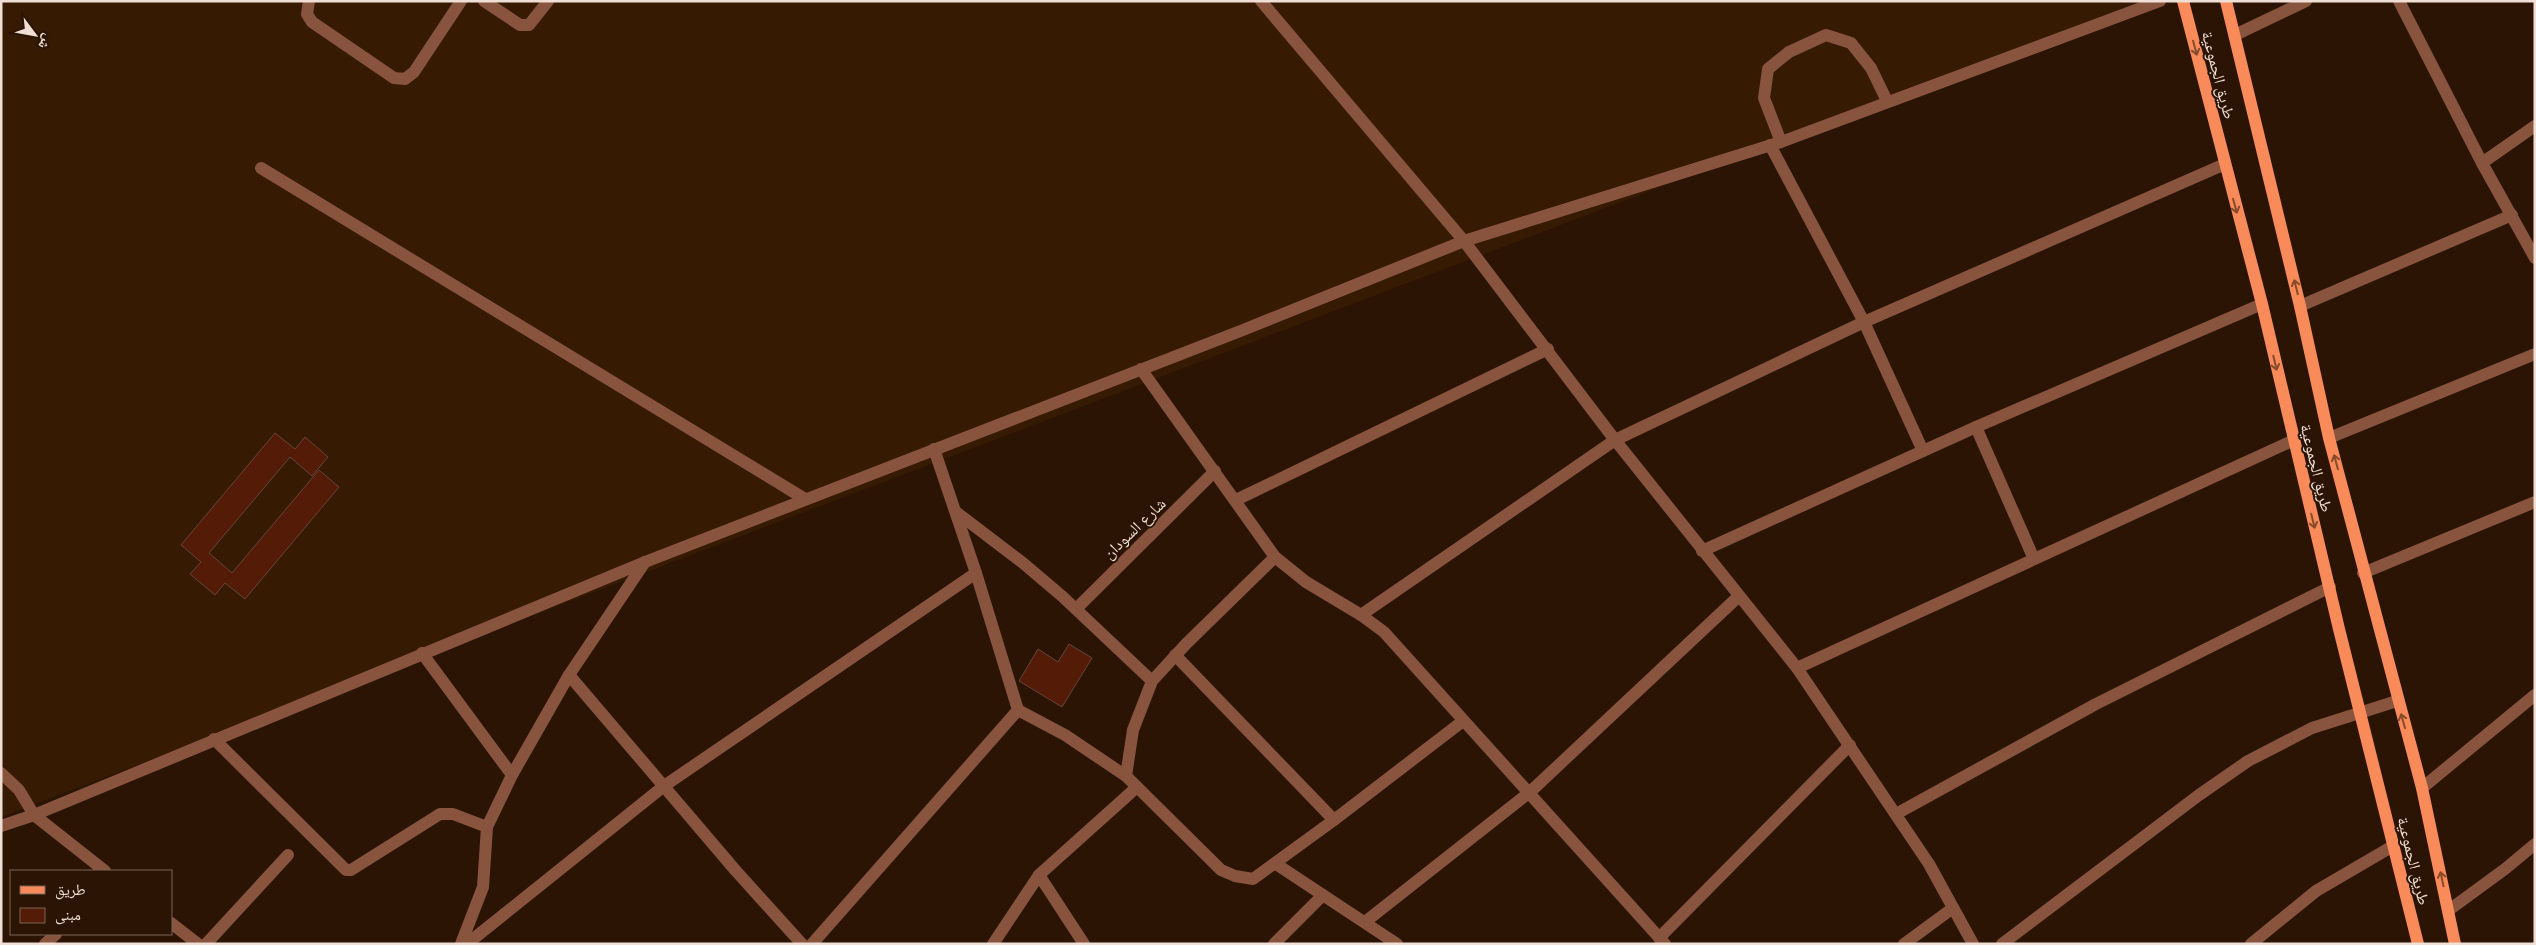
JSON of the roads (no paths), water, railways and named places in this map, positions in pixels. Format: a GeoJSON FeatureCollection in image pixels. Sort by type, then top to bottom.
{"type":"FeatureCollection","features":[{"type":"Feature","properties":{"kind":"main road","name":"طريق الجموعية"},"geometry":{"type":"LineString","coordinates":[[2182,1],[2262,304],[2330,587],[2338,629],[2361,711],[2418,944]]}},
{"type":"Feature","properties":{"kind":"main road","name":"طريق الجموعية"},"geometry":{"type":"LineString","coordinates":[[2226,1],[2300,306],[2329,438],[2363,573],[2422,788],[2455,944]]}},
{"type":"Feature","properties":{"kind":"street"},"geometry":{"type":"LineString","coordinates":[[309,1],[307,14],[312,22],[394,78],[405,79],[414,72],[461,1]]}},
{"type":"Feature","properties":{"kind":"street"},"geometry":{"type":"LineString","coordinates":[[484,1],[520,25],[529,25],[548,1]]}},
{"type":"Feature","properties":{"kind":"street"},"geometry":{"type":"LineString","coordinates":[[1261,1],[1464,242],[1548,349],[1615,440],[1797,668],[1929,864],[1973,944]]}},
{"type":"Feature","properties":{"kind":"street"},"geometry":{"type":"LineString","coordinates":[[1,826],[34,815],[645,562],[1464,242],[1775,143],[2160,1]]}},
{"type":"Feature","properties":{"kind":"street"},"geometry":{"type":"LineString","coordinates":[[2235,35],[2306,1]]}},
{"type":"Feature","properties":{"kind":"street"},"geometry":{"type":"LineString","coordinates":[[2398,1],[2482,163],[2534,255]]}},
{"type":"Feature","properties":{"kind":"street"},"geometry":{"type":"LineString","coordinates":[[1887,101],[1871,68],[1851,43],[1826,34],[1788,52],[1768,69],[1764,98],[1775,143],[1864,322],[1923,451]]}},
{"type":"Feature","properties":{"kind":"street"},"geometry":{"type":"LineString","coordinates":[[2482,163],[2535,126]]}},
{"type":"Feature","properties":{"kind":"street"},"geometry":{"type":"LineString","coordinates":[[1361,614],[1615,440],[1864,322],[2225,164]]}},
{"type":"Feature","properties":{"kind":"street"},"geometry":{"type":"LineString","coordinates":[[261,168],[805,500]]}},
{"type":"Feature","properties":{"kind":"street"},"geometry":{"type":"LineString","coordinates":[[2300,306],[2512,215]]}},
{"type":"Feature","properties":{"kind":"street"},"geometry":{"type":"LineString","coordinates":[[1702,551],[1976,427],[2262,304]]}},
{"type":"Feature","properties":{"kind":"street"},"geometry":{"type":"LineString","coordinates":[[1236,500],[1548,349]]}},
{"type":"Feature","properties":{"kind":"street"},"geometry":{"type":"LineString","coordinates":[[2329,438],[2535,354]]}},
{"type":"Feature","properties":{"kind":"street"},"geometry":{"type":"LineString","coordinates":[[1141,369],[1275,557],[1306,582],[1361,614],[1384,632],[1463,721],[1530,792],[1662,941],[1850,745]]}},
{"type":"Feature","properties":{"kind":"street"},"geometry":{"type":"LineString","coordinates":[[1976,427],[2034,559]]}},
{"type":"Feature","properties":{"kind":"street"},"geometry":{"type":"LineString","coordinates":[[1797,668],[2294,440]]}},
{"type":"Feature","properties":{"kind":"street"},"geometry":{"type":"LineString","coordinates":[[934,449],[976,573],[1018,710],[1064,735],[1126,776],[1222,870],[1235,876],[1253,878],[1276,864],[1463,721]]}},
{"type":"Feature","properties":{"kind":"street","name":"شارع السودان"},"geometry":{"type":"LineString","coordinates":[[1076,609],[1215,471]]}},
{"type":"Feature","properties":{"kind":"street"},"geometry":{"type":"LineString","coordinates":[[2363,573],[2535,502]]}},
{"type":"Feature","properties":{"kind":"street"},"geometry":{"type":"LineString","coordinates":[[956,512],[1024,563],[1152,681]]}},
{"type":"Feature","properties":{"kind":"street"},"geometry":{"type":"LineString","coordinates":[[1126,776],[1133,730],[1152,681],[1275,557]]}},
{"type":"Feature","properties":{"kind":"street"},"geometry":{"type":"LineString","coordinates":[[462,944],[483,887],[487,827],[512,775],[569,675],[645,562]]}},
{"type":"Feature","properties":{"kind":"street"},"geometry":{"type":"LineString","coordinates":[[466,944],[664,786],[976,573]]}},
{"type":"Feature","properties":{"kind":"street"},"geometry":{"type":"LineString","coordinates":[[1896,814],[2096,704],[2330,587]]}},
{"type":"Feature","properties":{"kind":"street"},"geometry":{"type":"LineString","coordinates":[[1365,922],[1530,792],[1739,596]]}},
{"type":"Feature","properties":{"kind":"street"},"geometry":{"type":"LineString","coordinates":[[422,653],[512,775]]}},
{"type":"Feature","properties":{"kind":"street"},"geometry":{"type":"LineString","coordinates":[[1175,656],[1334,820]]}},
{"type":"Feature","properties":{"kind":"street"},"geometry":{"type":"LineString","coordinates":[[569,675],[736,871],[802,944]]}},
{"type":"Feature","properties":{"kind":"street"},"geometry":{"type":"LineString","coordinates":[[2422,788],[2535,695]]}},
{"type":"Feature","properties":{"kind":"street"},"geometry":{"type":"LineString","coordinates":[[2002,944],[2199,794],[2248,761],[2312,728],[2397,700]]}},
{"type":"Feature","properties":{"kind":"street"},"geometry":{"type":"LineString","coordinates":[[812,944],[1018,710]]}},
{"type":"Feature","properties":{"kind":"street"},"geometry":{"type":"LineString","coordinates":[[214,739],[346,870],[351,870],[440,814],[453,814],[487,827]]}},
{"type":"Feature","properties":{"kind":"street"},"geometry":{"type":"LineString","coordinates":[[1,774],[19,790],[34,815],[104,870]]}},
{"type":"Feature","properties":{"kind":"street"},"geometry":{"type":"LineString","coordinates":[[993,944],[1039,875],[1137,787]]}},
{"type":"Feature","properties":{"kind":"street"},"geometry":{"type":"LineString","coordinates":[[2449,910],[2505,870],[2535,844]]}},
{"type":"Feature","properties":{"kind":"street"},"geometry":{"type":"LineString","coordinates":[[2251,944],[2316,891],[2393,846]]}},
{"type":"Feature","properties":{"kind":"street"},"geometry":{"type":"LineString","coordinates":[[206,944],[288,855]]}},
{"type":"Feature","properties":{"kind":"street"},"geometry":{"type":"LineString","coordinates":[[1276,864],[1397,944]]}},
{"type":"Feature","properties":{"kind":"street"},"geometry":{"type":"LineString","coordinates":[[1039,875],[1084,944]]}},
{"type":"Feature","properties":{"kind":"street"},"geometry":{"type":"LineString","coordinates":[[1274,944],[1323,895]]}},
{"type":"Feature","properties":{"kind":"street"},"geometry":{"type":"LineString","coordinates":[[1904,944],[1953,908]]}},
{"type":"Feature","properties":{"kind":"street"},"geometry":{"type":"LineString","coordinates":[[172,924],[198,944]]}},
{"type":"Feature","properties":{"kind":"street"},"geometry":{"type":"LineString","coordinates":[[45,944],[55,935]]}}]}
